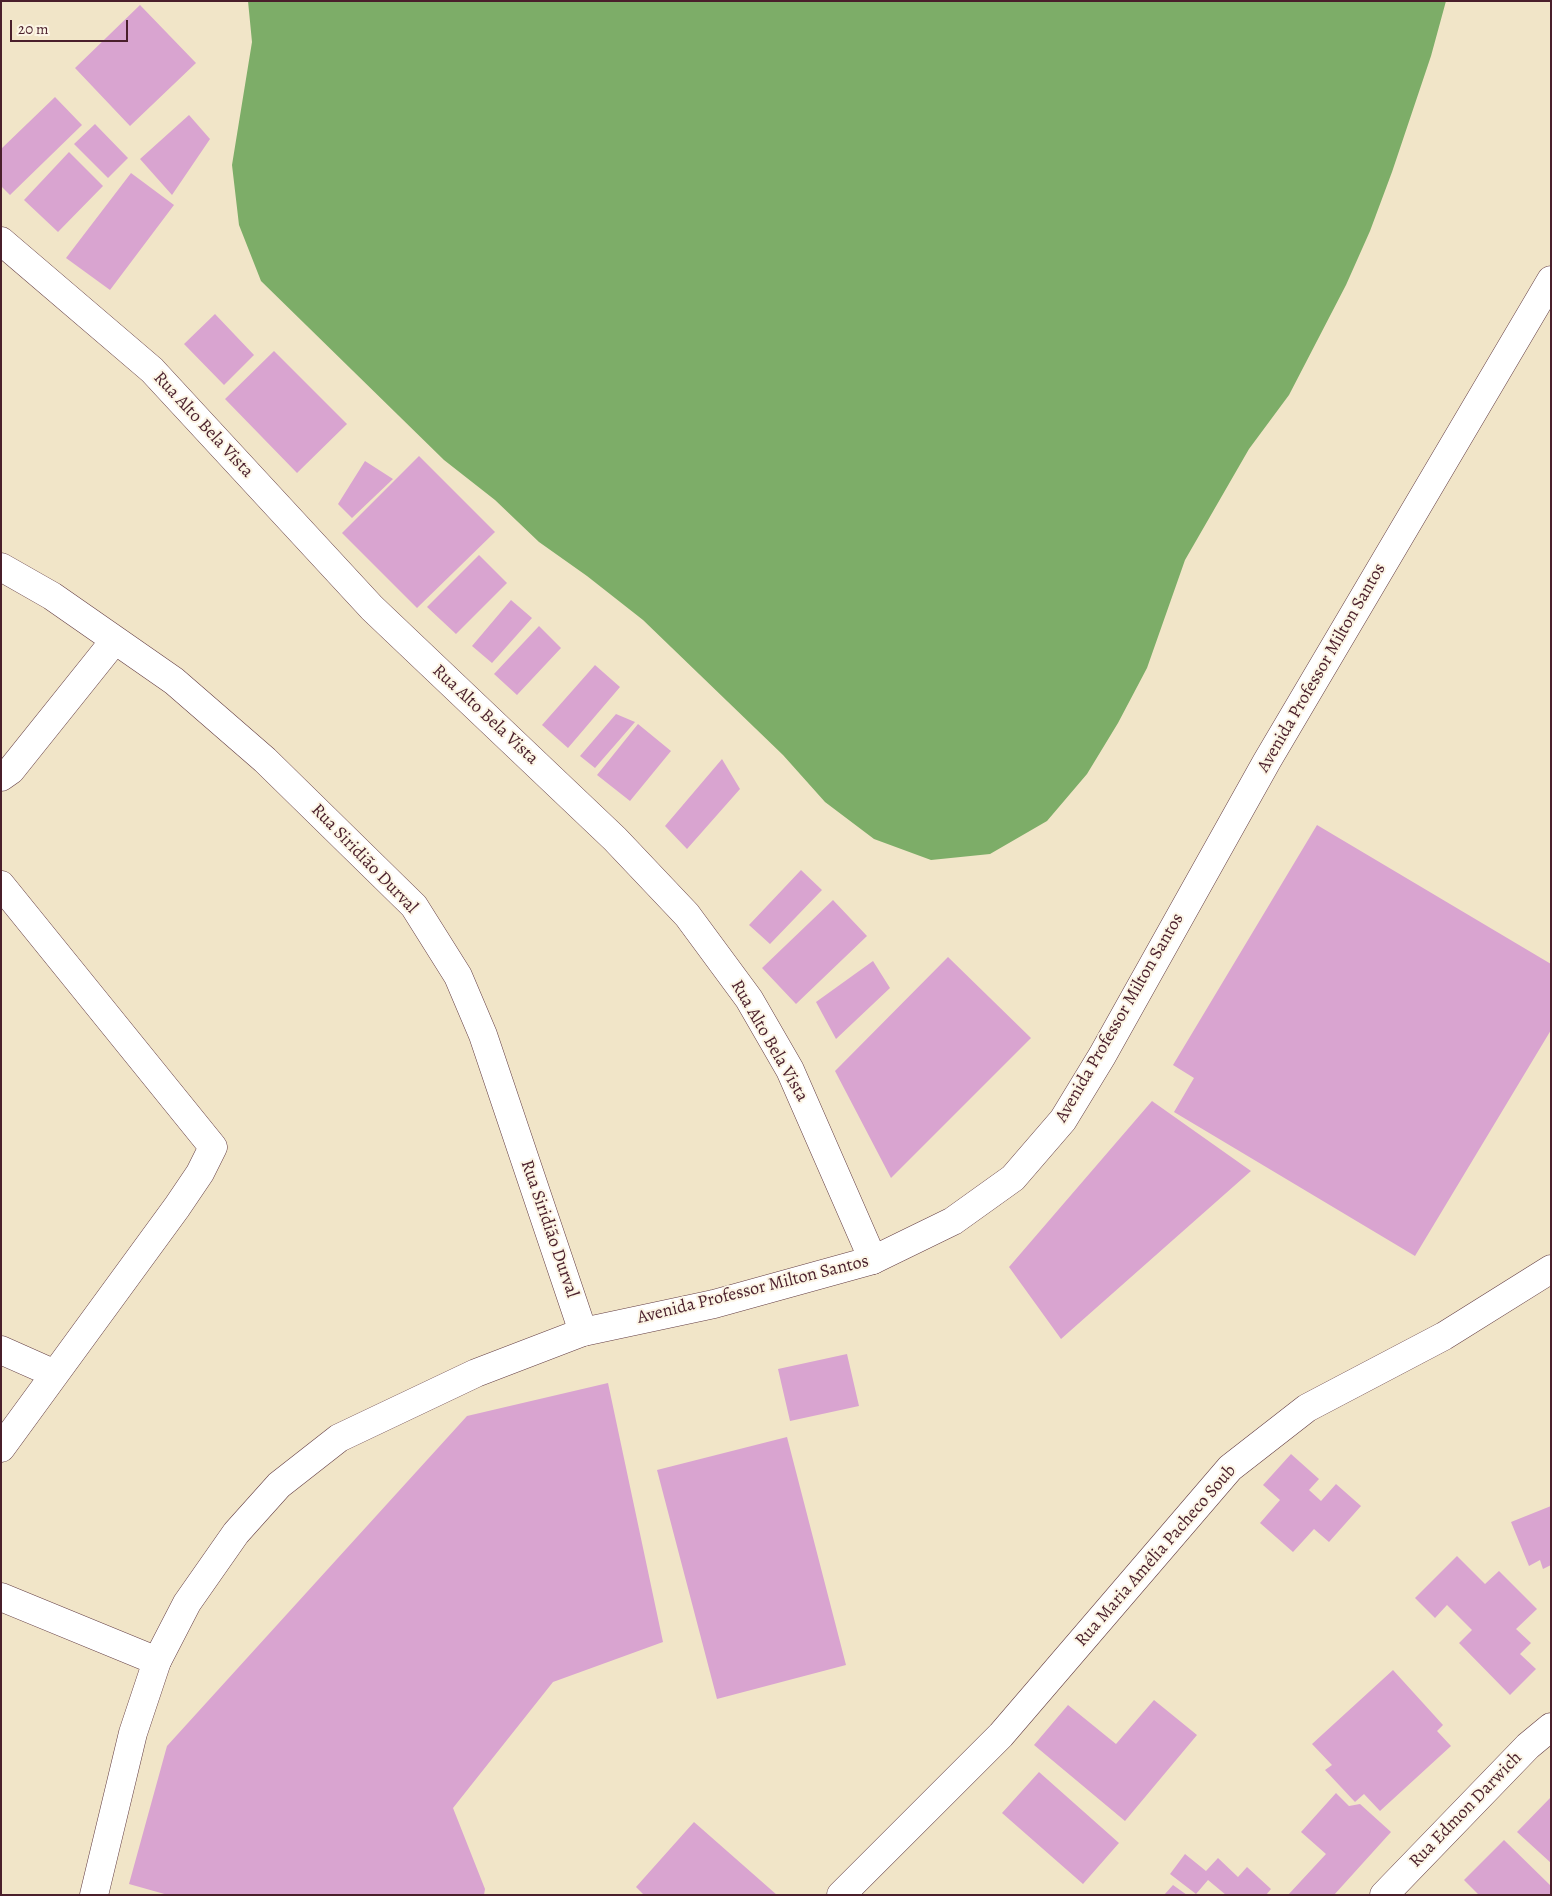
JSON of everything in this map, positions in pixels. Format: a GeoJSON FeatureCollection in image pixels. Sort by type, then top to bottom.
{"type":"FeatureCollection","features":[{"type":"Feature","properties":{"kind":"street","name":"Rua Alto Bela Vista"},"geometry":{"type":"LineString","coordinates":[[1,241],[152,370],[372,608],[616,839],[687,915],[749,999],[790,1070],[873,1260]]}},
{"type":"Feature","properties":{"kind":"street","name":"Avenida Professor Milton Santos"},"geometry":{"type":"LineString","coordinates":[[94,1895],[133,1733],[157,1661],[187,1603],[236,1533],[279,1485],[339,1438],[476,1373],[583,1332],[714,1304],[873,1260],[953,1221],[1013,1178],[1063,1120],[1102,1056],[1267,761],[1551,280]]}},
{"type":"Feature","properties":{"kind":"street","name":"Rua Siridião Durval"},"geometry":{"type":"LineString","coordinates":[[1,567],[52,596],[174,681],[265,760],[414,906],[458,976],[483,1035],[583,1332]]}},
{"type":"Feature","properties":{"kind":"street"},"geometry":{"type":"LineString","coordinates":[[1,777],[11,770],[115,640]]}},
{"type":"Feature","properties":{"kind":"street"},"geometry":{"type":"LineString","coordinates":[[1,885],[213,1147],[200,1173],[177,1207],[1,1448]]}},
{"type":"Feature","properties":{"kind":"street","name":"Rua Maria Amélia Pacheco Soub"},"geometry":{"type":"LineString","coordinates":[[842,1895],[1001,1736],[1230,1468],[1307,1408],[1444,1336],[1551,1269]]}},
{"type":"Feature","properties":{"kind":"street"},"geometry":{"type":"LineString","coordinates":[[1,1350],[55,1374]]}},
{"type":"Feature","properties":{"kind":"street"},"geometry":{"type":"LineString","coordinates":[[1,1597],[157,1661]]}},
{"type":"Feature","properties":{"kind":"street","name":"Rua Edmon Darwich"},"geometry":{"type":"LineString","coordinates":[[1384,1895],[1528,1746],[1551,1727]]}},
{"type":"Feature","properties":{"kind":"green space"},"geometry":{"type":"Polygon","coordinates":[[[248,1],[1446,1],[1431,56],[1392,172],[1370,231],[1346,285],[1289,395],[1249,449],[1185,560],[1147,668],[1118,723],[1087,774],[1047,821],[990,854],[931,860],[874,839],[825,802],[783,755],[643,620],[587,576],[539,542],[495,500],[444,460],[261,281],[239,225],[232,165],[252,42],[248,1]]]}},
{"type":"Feature","properties":{"kind":"building"},"geometry":{"type":"Polygon","coordinates":[[[140,5],[196,63],[130,126],[75,68],[140,5]]]}},
{"type":"Feature","properties":{"kind":"building"},"geometry":{"type":"Polygon","coordinates":[[[55,97],[82,125],[10,195],[1,186],[1,149],[55,97]]]}},
{"type":"Feature","properties":{"kind":"building"},"geometry":{"type":"Polygon","coordinates":[[[189,115],[210,139],[172,195],[140,159],[189,115]]]}},
{"type":"Feature","properties":{"kind":"building"},"geometry":{"type":"Polygon","coordinates":[[[95,124],[128,158],[108,178],[74,144],[95,124]]]}},
{"type":"Feature","properties":{"kind":"building"},"geometry":{"type":"Polygon","coordinates":[[[69,152],[103,186],[58,232],[24,200],[69,152]]]}},
{"type":"Feature","properties":{"kind":"building"},"geometry":{"type":"Polygon","coordinates":[[[131,173],[174,205],[110,290],[66,258],[131,173]]]}},
{"type":"Feature","properties":{"kind":"building"},"geometry":{"type":"Polygon","coordinates":[[[215,314],[254,355],[224,385],[184,344],[215,314]]]}},
{"type":"Feature","properties":{"kind":"building"},"geometry":{"type":"Polygon","coordinates":[[[274,351],[347,424],[297,473],[225,399],[274,351]]]}},
{"type":"Feature","properties":{"kind":"building"},"geometry":{"type":"Polygon","coordinates":[[[419,456],[495,532],[417,608],[342,533],[419,456]]]}},
{"type":"Feature","properties":{"kind":"building"},"geometry":{"type":"Polygon","coordinates":[[[365,461],[393,479],[352,518],[338,504],[365,461]]]}},
{"type":"Feature","properties":{"kind":"building"},"geometry":{"type":"Polygon","coordinates":[[[479,555],[507,583],[456,634],[427,607],[479,555]]]}},
{"type":"Feature","properties":{"kind":"building"},"geometry":{"type":"Polygon","coordinates":[[[511,600],[532,618],[492,663],[472,646],[511,600]]]}},
{"type":"Feature","properties":{"kind":"building"},"geometry":{"type":"Polygon","coordinates":[[[539,626],[561,648],[517,695],[494,674],[539,626]]]}},
{"type":"Feature","properties":{"kind":"building"},"geometry":{"type":"Polygon","coordinates":[[[595,665],[620,687],[568,748],[542,725],[595,665]]]}},
{"type":"Feature","properties":{"kind":"building"},"geometry":{"type":"Polygon","coordinates":[[[616,714],[635,722],[595,768],[580,756],[616,714]]]}},
{"type":"Feature","properties":{"kind":"building"},"geometry":{"type":"Polygon","coordinates":[[[638,724],[671,751],[630,801],[597,775],[638,724]]]}},
{"type":"Feature","properties":{"kind":"building"},"geometry":{"type":"Polygon","coordinates":[[[722,759],[740,789],[687,849],[665,826],[722,759]]]}},
{"type":"Feature","properties":{"kind":"building"},"geometry":{"type":"Polygon","coordinates":[[[1317,825],[1551,964],[1551,1030],[1415,1256],[1174,1112],[1194,1078],[1173,1065],[1317,825]]]}},
{"type":"Feature","properties":{"kind":"building"},"geometry":{"type":"Polygon","coordinates":[[[801,870],[822,890],[770,944],[749,925],[801,870]]]}},
{"type":"Feature","properties":{"kind":"building"},"geometry":{"type":"Polygon","coordinates":[[[833,900],[867,936],[796,1004],[762,968],[833,900]]]}},
{"type":"Feature","properties":{"kind":"building"},"geometry":{"type":"Polygon","coordinates":[[[948,957],[1031,1038],[891,1178],[835,1071],[948,957]]]}},
{"type":"Feature","properties":{"kind":"building"},"geometry":{"type":"Polygon","coordinates":[[[873,961],[890,988],[836,1039],[816,1002],[873,961]]]}},
{"type":"Feature","properties":{"kind":"building"},"geometry":{"type":"Polygon","coordinates":[[[1152,1101],[1251,1171],[1061,1339],[1009,1267],[1152,1101]]]}},
{"type":"Feature","properties":{"kind":"building"},"geometry":{"type":"Polygon","coordinates":[[[847,1354],[859,1406],[790,1421],[778,1369],[847,1354]]]}},
{"type":"Feature","properties":{"kind":"building"},"geometry":{"type":"Polygon","coordinates":[[[608,1383],[663,1642],[553,1682],[453,1808],[485,1889],[484,1895],[168,1895],[129,1884],[167,1746],[467,1416],[608,1383]]]}},
{"type":"Feature","properties":{"kind":"building"},"geometry":{"type":"Polygon","coordinates":[[[787,1437],[846,1665],[717,1699],[657,1470],[787,1437]]]}},
{"type":"Feature","properties":{"kind":"building"},"geometry":{"type":"Polygon","coordinates":[[[1291,1454],[1319,1479],[1309,1490],[1321,1501],[1336,1484],[1361,1506],[1329,1542],[1314,1529],[1293,1552],[1260,1523],[1280,1500],[1263,1485],[1291,1454]]]}},
{"type":"Feature","properties":{"kind":"building"},"geometry":{"type":"Polygon","coordinates":[[[1551,1506],[1551,1565],[1543,1569],[1540,1560],[1529,1566],[1511,1522],[1551,1506]]]}},
{"type":"Feature","properties":{"kind":"building"},"geometry":{"type":"Polygon","coordinates":[[[1457,1556],[1485,1584],[1499,1571],[1537,1609],[1516,1629],[1531,1643],[1520,1654],[1536,1669],[1510,1695],[1459,1643],[1472,1630],[1447,1605],[1435,1618],[1415,1598],[1457,1556]]]}},
{"type":"Feature","properties":{"kind":"building"},"geometry":{"type":"Polygon","coordinates":[[[1393,1670],[1443,1725],[1437,1731],[1451,1746],[1380,1811],[1364,1794],[1355,1802],[1325,1770],[1332,1765],[1312,1744],[1393,1670]]]}},
{"type":"Feature","properties":{"kind":"building"},"geometry":{"type":"Polygon","coordinates":[[[1154,1700],[1197,1735],[1125,1821],[1034,1745],[1068,1705],[1116,1744],[1154,1700]]]}},
{"type":"Feature","properties":{"kind":"building"},"geometry":{"type":"Polygon","coordinates":[[[1039,1772],[1119,1843],[1083,1884],[1002,1813],[1039,1772]]]}},
{"type":"Feature","properties":{"kind":"building"},"geometry":{"type":"Polygon","coordinates":[[[1336,1793],[1349,1806],[1360,1804],[1391,1832],[1334,1895],[1288,1895],[1326,1854],[1301,1832],[1336,1793]]]}},
{"type":"Feature","properties":{"kind":"building"},"geometry":{"type":"Polygon","coordinates":[[[1551,1797],[1551,1863],[1517,1832],[1551,1797]]]}},
{"type":"Feature","properties":{"kind":"building"},"geometry":{"type":"Polygon","coordinates":[[[694,1822],[777,1895],[644,1895],[636,1887],[694,1822]]]}},
{"type":"Feature","properties":{"kind":"building"},"geometry":{"type":"Polygon","coordinates":[[[1504,1840],[1551,1886],[1551,1895],[1479,1895],[1464,1880],[1504,1840]]]}},
{"type":"Feature","properties":{"kind":"building"},"geometry":{"type":"Polygon","coordinates":[[[1185,1854],[1206,1871],[1218,1858],[1238,1877],[1247,1867],[1271,1889],[1266,1895],[1226,1895],[1208,1880],[1196,1894],[1170,1874],[1185,1854]]]}},
{"type":"Feature","properties":{"kind":"building"},"geometry":{"type":"Polygon","coordinates":[[[1173,1885],[1187,1895],[1164,1895],[1173,1885]]]}}]}
